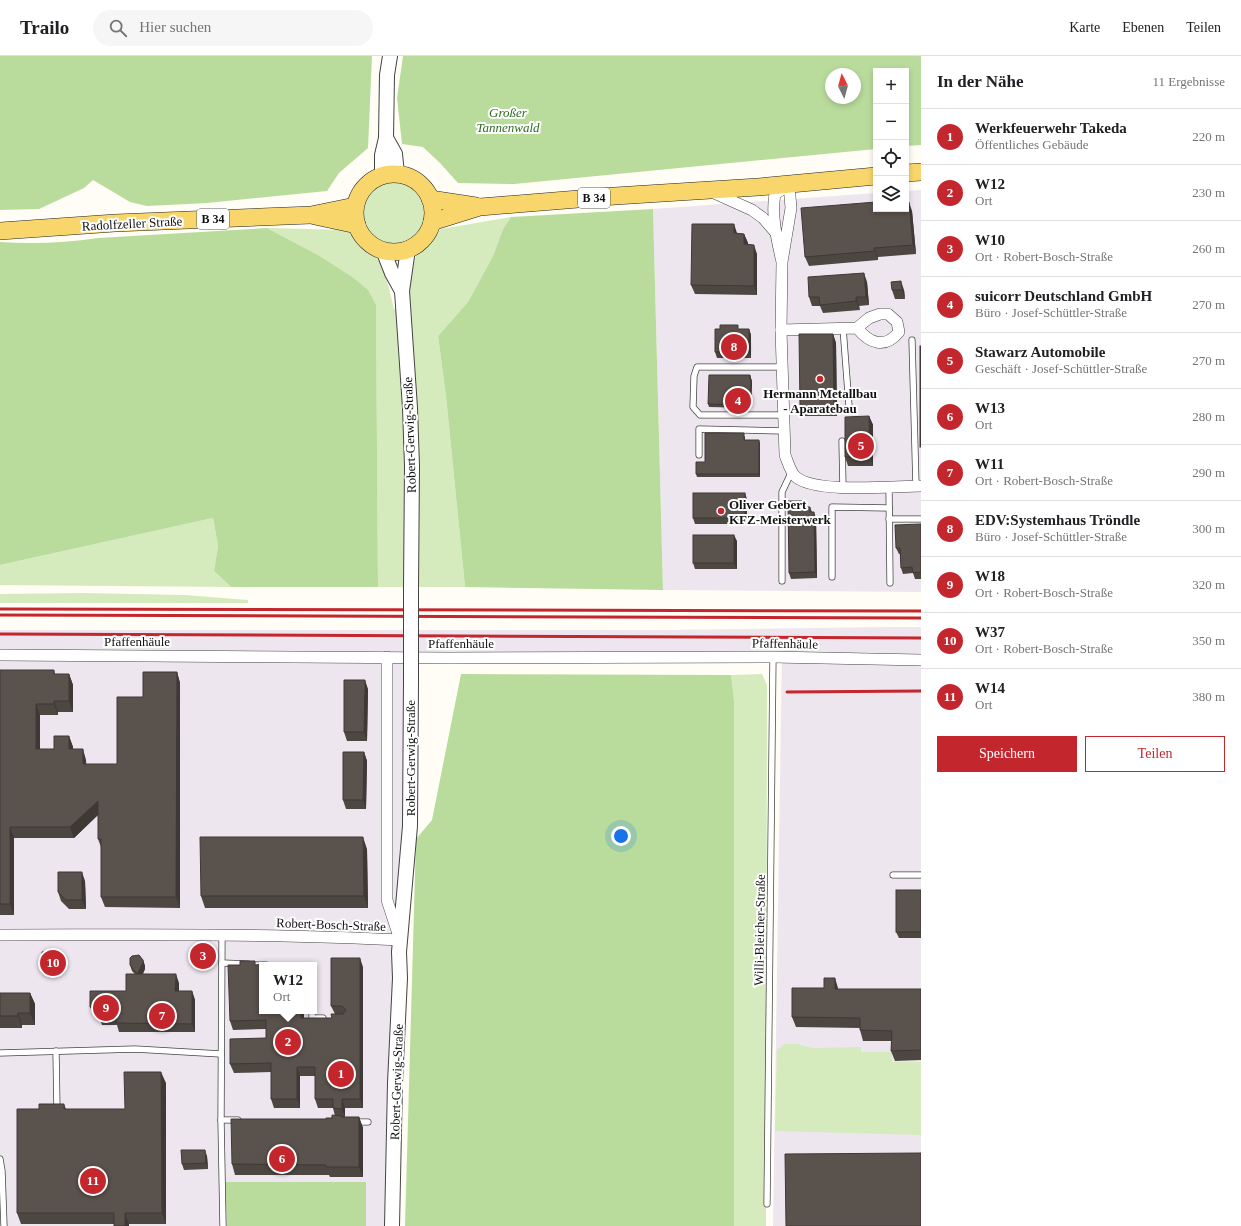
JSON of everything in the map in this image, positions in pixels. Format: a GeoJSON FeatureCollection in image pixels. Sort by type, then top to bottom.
{"type":"FeatureCollection","features":[{"type":"Feature","properties":{"kind":"main road"},"geometry":{"type":"LineString","coordinates":[[909,173],[921,172]]}},
{"type":"Feature","properties":{"kind":"main road"},"geometry":{"type":"LineString","coordinates":[[390,175],[408,177],[417,182],[425,190],[430,199],[433,210],[432,222],[427,233],[419,243],[408,249],[396,252],[383,250],[372,245],[362,237],[357,225],[355,206],[362,190],[374,179],[390,175]]}},
{"type":"Feature","properties":{"kind":"main road","name":"B 34"},"geometry":{"type":"LineString","coordinates":[[432,222],[480,207],[615,196],[789,185],[873,176]]}},
{"type":"Feature","properties":{"kind":"main road","name":"B 34"},"geometry":{"type":"LineString","coordinates":[[430,199],[480,207]]}},
{"type":"Feature","properties":{"kind":"main road","name":"B 34"},"geometry":{"type":"LineString","coordinates":[[311,215],[355,206]]}},
{"type":"Feature","properties":{"kind":"main road","name":"B 34"},"geometry":{"type":"LineString","coordinates":[[311,215],[357,225]]}},
{"type":"Feature","properties":{"kind":"main road","name":"Radolfzeller Straße"},"geometry":{"type":"LineString","coordinates":[[0,231],[114,223],[311,215]]}},
{"type":"Feature","properties":{"kind":"street"},"geometry":{"type":"LineString","coordinates":[[390,56],[387,75],[386,138],[395,154],[390,175]]}},
{"type":"Feature","properties":{"kind":"street"},"geometry":{"type":"LineString","coordinates":[[782,262],[776,233],[773,205],[776,194],[789,185],[791,208],[782,262],[781,330],[785,455],[792,471],[796,476],[809,484],[843,488],[918,486]]}},
{"type":"Feature","properties":{"kind":"street"},"geometry":{"type":"LineString","coordinates":[[707,191],[752,210],[763,218],[776,233]]}},
{"type":"Feature","properties":{"kind":"street","name":"Robert-Gerwig-Straße"},"geometry":{"type":"LineString","coordinates":[[392,1226],[400,940],[410,826],[412,459],[402,291],[408,249]]}},
{"type":"Feature","properties":{"kind":"street","name":"Robert-Gerwig-Straße"},"geometry":{"type":"LineString","coordinates":[[383,250],[392,273],[402,291]]}},
{"type":"Feature","properties":{"kind":"street"},"geometry":{"type":"LineString","coordinates":[[781,330],[857,328]]}},
{"type":"Feature","properties":{"kind":"street","name":"Pfaffenhäule"},"geometry":{"type":"LineString","coordinates":[[0,655],[773,657],[921,660]]}},
{"type":"Feature","properties":{"kind":"street","name":"Robert-Bosch-Straße"},"geometry":{"type":"LineString","coordinates":[[0,935],[222,935],[400,940],[387,900],[387,657]]}},
{"type":"Feature","properties":{"kind":"lane"},"geometry":{"type":"LineString","coordinates":[[843,328],[849,406]]}},
{"type":"Feature","properties":{"kind":"lane"},"geometry":{"type":"LineString","coordinates":[[912,340],[918,486]]}},
{"type":"Feature","properties":{"kind":"lane"},"geometry":{"type":"LineString","coordinates":[[782,367],[697,367],[694,376],[693,407],[700,415],[784,415]]}},
{"type":"Feature","properties":{"kind":"lane"},"geometry":{"type":"LineString","coordinates":[[699,455],[699,429],[784,432]]}},
{"type":"Feature","properties":{"kind":"lane"},"geometry":{"type":"LineString","coordinates":[[842,441],[843,488]]}},
{"type":"Feature","properties":{"kind":"lane"},"geometry":{"type":"LineString","coordinates":[[782,581],[782,492],[792,471]]}},
{"type":"Feature","properties":{"kind":"lane"},"geometry":{"type":"LineString","coordinates":[[889,486],[890,584]]}},
{"type":"Feature","properties":{"kind":"lane"},"geometry":{"type":"LineString","coordinates":[[832,577],[832,507],[889,508]]}},
{"type":"Feature","properties":{"kind":"lane"},"geometry":{"type":"LineString","coordinates":[[889,519],[921,518]]}},
{"type":"Feature","properties":{"kind":"lane","name":"Willi-Bleicher-Straße"},"geometry":{"type":"LineString","coordinates":[[767,1204],[773,657]]}},
{"type":"Feature","properties":{"kind":"lane"},"geometry":{"type":"LineString","coordinates":[[893,875],[921,875]]}},
{"type":"Feature","properties":{"kind":"lane"},"geometry":{"type":"LineString","coordinates":[[222,935],[221,1120],[223,1226]]}},
{"type":"Feature","properties":{"kind":"lane"},"geometry":{"type":"LineString","coordinates":[[222,963],[259,965]]}},
{"type":"Feature","properties":{"kind":"lane"},"geometry":{"type":"LineString","coordinates":[[312,1014],[312,1018],[332,1018]]}},
{"type":"Feature","properties":{"kind":"lane"},"geometry":{"type":"LineString","coordinates":[[0,1053],[135,1049],[221,1054]]}},
{"type":"Feature","properties":{"kind":"lane"},"geometry":{"type":"LineString","coordinates":[[56,1051],[57,1111]]}},
{"type":"Feature","properties":{"kind":"lane"},"geometry":{"type":"LineString","coordinates":[[221,1120],[244,1120]]}},
{"type":"Feature","properties":{"kind":"lane"},"geometry":{"type":"LineString","coordinates":[[345,1122],[368,1122]]}},
{"type":"Feature","properties":{"kind":"lane"},"geometry":{"type":"LineString","coordinates":[[0,1159],[2,1171],[4,1226]]}},
{"type":"Feature","properties":{"kind":"shaded area"},"geometry":{"type":"Polygon","coordinates":[[[921,190],[921,592],[663,590],[653,209],[873,193],[873,212],[909,212],[909,191],[921,190]]]}},
{"type":"Feature","properties":{"kind":"shaded area"},"geometry":{"type":"Polygon","coordinates":[[[921,627],[921,1226],[773,1226],[782,651],[404,657],[410,826],[397,1226],[0,1226],[0,630],[668,630],[921,627]]]}},
{"type":"Feature","properties":{"kind":"green space"},"geometry":{"type":"Polygon","coordinates":[[[0,56],[372,56],[368,148],[339,173],[327,191],[207,203],[147,206],[130,202],[93,180],[84,188],[39,209],[0,210],[0,56]]]}},
{"type":"Feature","properties":{"kind":"green space","name":"Großer Tannenwald"},"geometry":{"type":"Polygon","coordinates":[[[403,56],[921,56],[921,145],[909,146],[909,68],[873,68],[873,149],[514,184],[458,183],[423,147],[402,144],[397,98],[403,56]]]}},
{"type":"Feature","properties":{"kind":"green space"},"geometry":{"type":"Polygon","coordinates":[[[393,180],[412,186],[422,196],[428,215],[422,234],[412,244],[393,250],[374,244],[364,234],[358,215],[364,196],[374,186],[393,180]]]}},
{"type":"Feature","properties":{"kind":"green space"},"geometry":{"type":"Polygon","coordinates":[[[653,209],[663,590],[465,587],[446,396],[438,336],[468,302],[493,256],[503,229],[511,217],[653,209]]]}},
{"type":"Feature","properties":{"kind":"green space"},"geometry":{"type":"Polygon","coordinates":[[[511,217],[503,229],[493,256],[468,302],[438,336],[446,396],[465,587],[378,587],[376,305],[351,276],[318,255],[267,228],[349,230],[382,264],[394,309],[410,307],[410,284],[415,258],[441,229],[511,217]]]}},
{"type":"Feature","properties":{"kind":"green space"},"geometry":{"type":"Polygon","coordinates":[[[267,228],[318,255],[351,276],[368,290],[376,305],[378,587],[231,587],[214,571],[218,546],[213,518],[0,565],[0,242],[61,242],[98,238],[267,228]]]}},
{"type":"Feature","properties":{"kind":"green space"},"geometry":{"type":"Polygon","coordinates":[[[213,518],[218,546],[214,571],[231,587],[0,585],[0,565],[213,518]]]}},
{"type":"Feature","properties":{"kind":"green space"},"geometry":{"type":"Polygon","coordinates":[[[83,593],[185,595],[248,600],[248,603],[0,603],[0,594],[83,593]]]}},
{"type":"Feature","properties":{"kind":"green space"},"geometry":{"type":"Polygon","coordinates":[[[461,674],[731,675],[734,700],[734,1226],[405,1226],[416,839],[432,820],[461,674]]]}},
{"type":"Feature","properties":{"kind":"green space"},"geometry":{"type":"Polygon","coordinates":[[[762,674],[767,685],[766,1226],[734,1226],[734,700],[731,675],[762,674]]]}},
{"type":"Feature","properties":{"kind":"green space"},"geometry":{"type":"Polygon","coordinates":[[[785,1044],[797,1044],[813,1048],[861,1047],[861,1052],[892,1052],[892,1062],[921,1062],[921,1135],[775,1131],[777,1050],[785,1044]]]}},
{"type":"Feature","properties":{"kind":"green space"},"geometry":{"type":"Polygon","coordinates":[[[225,1182],[366,1182],[366,1226],[227,1226],[225,1182]]]}},
{"type":"Feature","properties":{"kind":"building"},"geometry":{"type":"Polygon","coordinates":[[[873,202],[873,212],[909,212],[909,202],[913,245],[874,248],[875,251],[805,257],[801,208],[873,202]]]}},
{"type":"Feature","properties":{"kind":"building"},"geometry":{"type":"Polygon","coordinates":[[[692,224],[734,224],[734,233],[744,234],[744,244],[754,245],[754,286],[691,285],[692,224]]]}},
{"type":"Feature","properties":{"kind":"building"},"geometry":{"type":"Polygon","coordinates":[[[864,273],[866,297],[856,297],[856,301],[820,305],[819,297],[809,297],[808,277],[864,273]]]}},
{"type":"Feature","properties":{"kind":"building"},"geometry":{"type":"Polygon","coordinates":[[[901,281],[902,290],[892,290],[891,282],[901,281]]]}},
{"type":"Feature","properties":{"kind":"building"},"geometry":{"type":"Polygon","coordinates":[[[720,325],[738,325],[738,329],[749,329],[749,352],[715,352],[715,329],[720,329],[720,325]]]}},
{"type":"Feature","properties":{"kind":"building","name":"Hermann Metallbau - Aparatebau"},"geometry":{"type":"Polygon","coordinates":[[[799,334],[833,334],[834,407],[800,407],[799,334]]]}},
{"type":"Feature","properties":{"kind":"building"},"geometry":{"type":"Polygon","coordinates":[[[921,346],[921,447],[920,447],[921,346]]]}},
{"type":"Feature","properties":{"kind":"building"},"geometry":{"type":"Polygon","coordinates":[[[709,375],[750,375],[750,405],[708,404],[709,375]]]}},
{"type":"Feature","properties":{"kind":"building"},"geometry":{"type":"Polygon","coordinates":[[[869,416],[870,457],[845,457],[845,417],[869,416]]]}},
{"type":"Feature","properties":{"kind":"building"},"geometry":{"type":"Polygon","coordinates":[[[705,433],[744,433],[744,440],[759,440],[759,474],[696,474],[696,462],[705,462],[705,433]]]}},
{"type":"Feature","properties":{"kind":"building","name":"Oliver Gebert KFZ-Meisterwerk"},"geometry":{"type":"Polygon","coordinates":[[[693,493],[745,493],[745,518],[693,518],[693,493]]]}},
{"type":"Feature","properties":{"kind":"building"},"geometry":{"type":"Polygon","coordinates":[[[788,501],[802,501],[802,507],[810,507],[810,512],[814,512],[815,572],[789,573],[788,501]]]}},
{"type":"Feature","properties":{"kind":"building"},"geometry":{"type":"Polygon","coordinates":[[[921,524],[921,572],[913,573],[912,567],[901,568],[900,548],[896,548],[895,525],[921,524]]]}},
{"type":"Feature","properties":{"kind":"building"},"geometry":{"type":"Polygon","coordinates":[[[693,535],[734,535],[734,563],[693,563],[693,535]]]}},
{"type":"Feature","properties":{"kind":"building"},"geometry":{"type":"Polygon","coordinates":[[[0,670],[54,670],[54,674],[69,674],[69,701],[54,701],[54,704],[36,704],[36,749],[54,749],[54,736],[69,736],[69,749],[83,749],[83,764],[117,764],[117,697],[143,697],[143,672],[177,672],[176,897],[101,897],[101,839],[98,839],[98,801],[70,827],[10,827],[10,904],[0,904],[0,670]]]}},
{"type":"Feature","properties":{"kind":"building"},"geometry":{"type":"Polygon","coordinates":[[[344,680],[365,680],[364,732],[344,732],[344,680]]]}},
{"type":"Feature","properties":{"kind":"building"},"geometry":{"type":"Polygon","coordinates":[[[343,752],[364,752],[363,800],[343,800],[343,752]]]}},
{"type":"Feature","properties":{"kind":"building"},"geometry":{"type":"Polygon","coordinates":[[[200,837],[363,837],[364,896],[201,896],[200,837]]]}},
{"type":"Feature","properties":{"kind":"building"},"geometry":{"type":"Polygon","coordinates":[[[58,872],[82,872],[82,900],[66,900],[58,892],[58,872]]]}},
{"type":"Feature","properties":{"kind":"building"},"geometry":{"type":"Polygon","coordinates":[[[896,890],[921,890],[921,932],[896,932],[896,890]]]}},
{"type":"Feature","properties":{"kind":"building"},"geometry":{"type":"Polygon","coordinates":[[[59,950],[60,961],[43,963],[42,952],[59,950]]]}},
{"type":"Feature","properties":{"kind":"building"},"geometry":{"type":"Polygon","coordinates":[[[139,955],[143,960],[143,963],[137,974],[130,965],[130,958],[132,956],[139,955]]]}},
{"type":"Feature","properties":{"kind":"building"},"geometry":{"type":"Polygon","coordinates":[[[331,958],[360,958],[360,1099],[342,1099],[342,1109],[333,1108],[333,1099],[315,1099],[315,1067],[297,1067],[297,1099],[271,1099],[271,1063],[230,1064],[230,1039],[266,1038],[266,1020],[230,1021],[228,965],[240,965],[240,961],[255,961],[255,965],[259,965],[259,1014],[301,1014],[301,1018],[332,1018],[331,1014],[343,1014],[346,1010],[342,1006],[331,1006],[331,958]]]}},
{"type":"Feature","properties":{"kind":"building"},"geometry":{"type":"Polygon","coordinates":[[[126,974],[176,974],[175,991],[192,991],[192,1024],[116,1023],[116,1016],[99,1016],[99,1007],[90,1007],[90,991],[126,991],[126,974]]]}},
{"type":"Feature","properties":{"kind":"building"},"geometry":{"type":"Polygon","coordinates":[[[824,978],[835,978],[835,989],[921,989],[921,1050],[891,1051],[892,1031],[860,1030],[860,1018],[792,1017],[792,988],[824,988],[824,978]]]}},
{"type":"Feature","properties":{"kind":"building"},"geometry":{"type":"Polygon","coordinates":[[[0,993],[30,993],[30,1013],[18,1013],[18,1016],[0,1016],[0,993]]]}},
{"type":"Feature","properties":{"kind":"building"},"geometry":{"type":"Polygon","coordinates":[[[124,1072],[161,1072],[162,1213],[125,1213],[125,1226],[114,1226],[114,1213],[17,1213],[17,1109],[39,1109],[39,1104],[64,1104],[64,1109],[125,1109],[124,1072]]]}},
{"type":"Feature","properties":{"kind":"building"},"geometry":{"type":"Polygon","coordinates":[[[332,1115],[342,1117],[359,1117],[359,1167],[326,1167],[326,1165],[232,1164],[231,1119],[326,1119],[332,1118],[332,1115]]]}},
{"type":"Feature","properties":{"kind":"building"},"geometry":{"type":"Polygon","coordinates":[[[181,1150],[205,1150],[206,1163],[182,1164],[181,1150]]]}},
{"type":"Feature","properties":{"kind":"building"},"geometry":{"type":"Polygon","coordinates":[[[921,1153],[921,1226],[786,1226],[785,1154],[921,1153]]]}},
{"type":"Feature","properties":{"kind":"railway"},"geometry":{"type":"LineString","coordinates":[[0,609],[921,611]]}},
{"type":"Feature","properties":{"kind":"railway"},"geometry":{"type":"LineString","coordinates":[[0,615],[921,618]]}},
{"type":"Feature","properties":{"kind":"railway"},"geometry":{"type":"LineString","coordinates":[[0,634],[921,638]]}},
{"type":"Feature","properties":{"kind":"railway"},"geometry":{"type":"LineString","coordinates":[[787,692],[921,691]]}},
{"type":"Feature","properties":{"kind":"place","name":"EDV:Systemhaus Tröndle"},"geometry":{"type":"Point","coordinates":[734,347]}},
{"type":"Feature","properties":{"kind":"place","name":"Hermann Metallbau - Aparatebau"},"geometry":{"type":"Point","coordinates":[820,379]}},
{"type":"Feature","properties":{"kind":"place","name":"suicorr Deutschland GmbH"},"geometry":{"type":"Point","coordinates":[738,401]}},
{"type":"Feature","properties":{"kind":"place","name":"Stawarz Automobile"},"geometry":{"type":"Point","coordinates":[861,446]}},
{"type":"Feature","properties":{"kind":"place","name":"Oliver Gebert KFZ-Meisterwerk"},"geometry":{"type":"Point","coordinates":[721,511]}},
{"type":"Feature","properties":{"kind":"place","name":"W10"},"geometry":{"type":"Point","coordinates":[203,956]}},
{"type":"Feature","properties":{"kind":"place","name":"W37"},"geometry":{"type":"Point","coordinates":[53,963]}},
{"type":"Feature","properties":{"kind":"place","name":"W18"},"geometry":{"type":"Point","coordinates":[106,1008]}},
{"type":"Feature","properties":{"kind":"place","name":"W11"},"geometry":{"type":"Point","coordinates":[162,1016]}},
{"type":"Feature","properties":{"kind":"place","name":"W12"},"geometry":{"type":"Point","coordinates":[288,1042]}},
{"type":"Feature","properties":{"kind":"place","name":"Werkfeuerwehr Takeda"},"geometry":{"type":"Point","coordinates":[341,1074]}},
{"type":"Feature","properties":{"kind":"place","name":"W13"},"geometry":{"type":"Point","coordinates":[282,1159]}},
{"type":"Feature","properties":{"kind":"place","name":"W14"},"geometry":{"type":"Point","coordinates":[93,1181]}}]}
